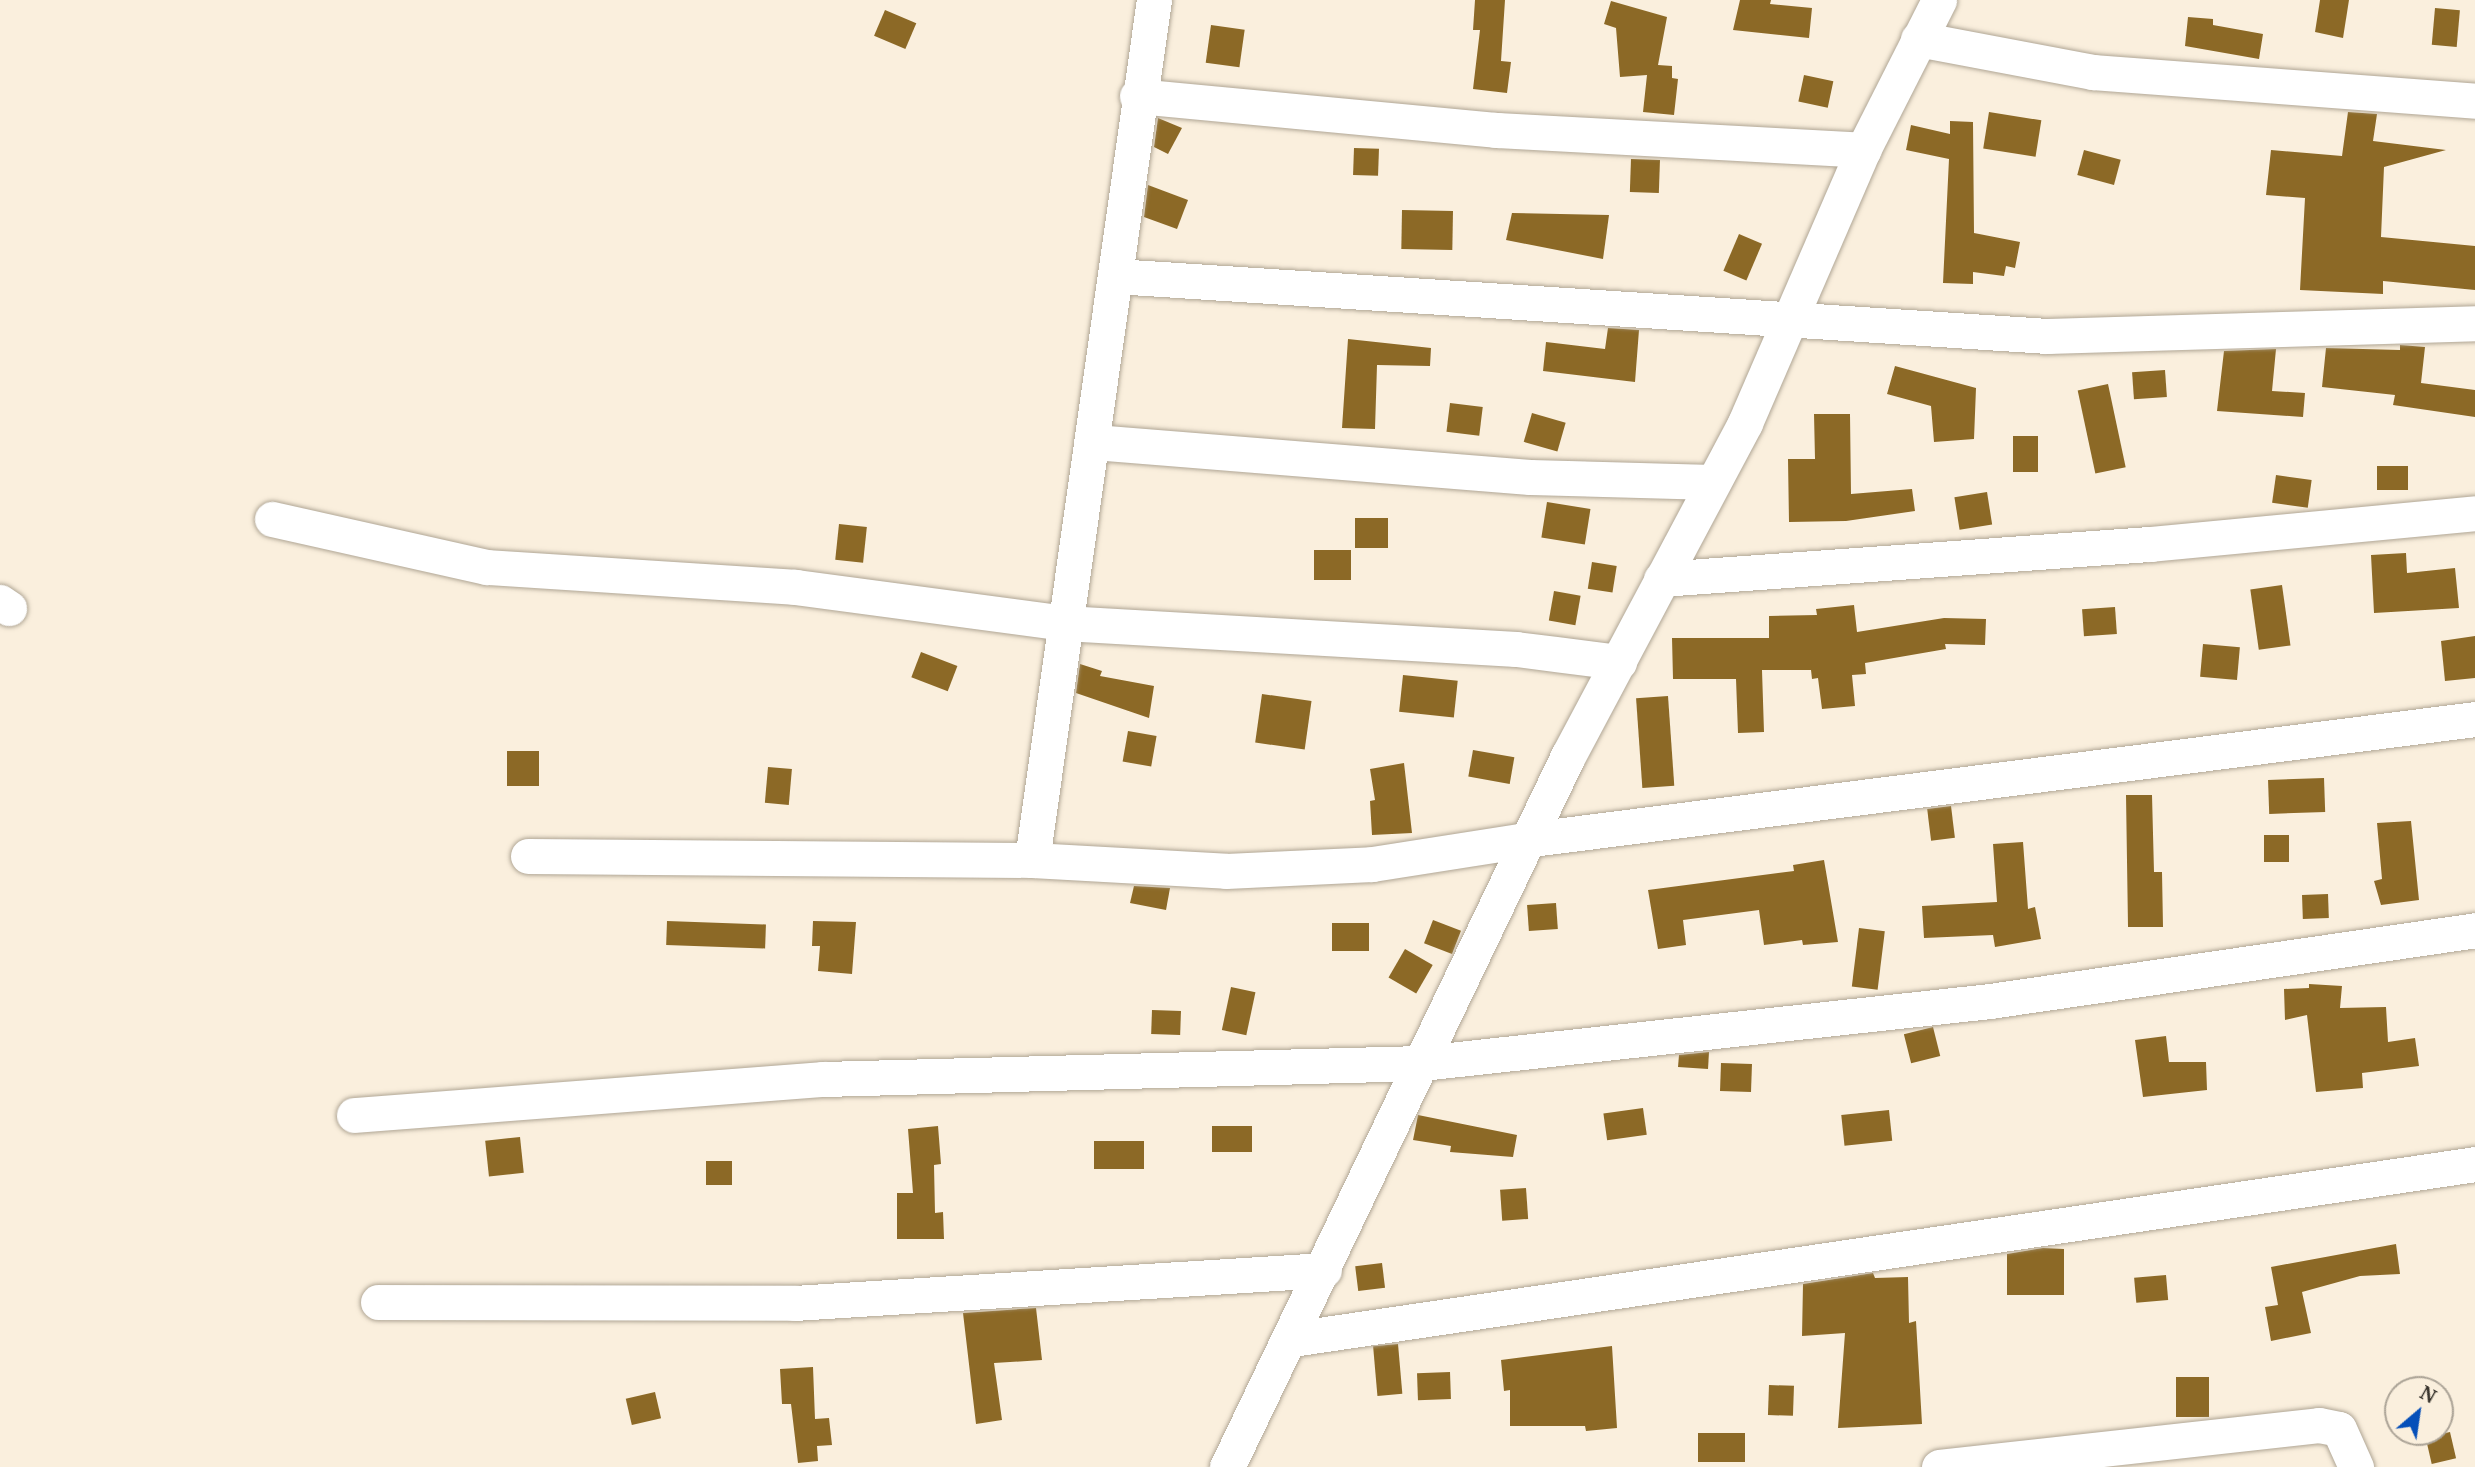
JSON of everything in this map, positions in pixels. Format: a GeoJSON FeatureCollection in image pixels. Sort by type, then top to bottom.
{"type":"FeatureCollection","features":[{"type":"Feature","properties":{"kind":"street"},"geometry":{"type":"LineString","coordinates":[[1032,860],[1064,623],[1094,442],[1137,96],[1154,0]]}},
{"type":"Feature","properties":{"kind":"street"},"geometry":{"type":"LineString","coordinates":[[1227,1467],[1292,1339],[1422,1063],[1532,839],[1568,756],[1745,423],[1863,150],[1939,0]]}},
{"type":"Feature","properties":{"kind":"street"},"geometry":{"type":"LineString","coordinates":[[1917,39],[2094,72],[2475,101]]}},
{"type":"Feature","properties":{"kind":"street"},"geometry":{"type":"LineString","coordinates":[[1137,96],[1496,130],[1863,150]]}},
{"type":"Feature","properties":{"kind":"street"},"geometry":{"type":"LineString","coordinates":[[1115,276],[2048,337],[2475,323]]}},
{"type":"Feature","properties":{"kind":"street"},"geometry":{"type":"LineString","coordinates":[[1094,442],[1530,477],[1713,482]]}},
{"type":"Feature","properties":{"kind":"street"},"geometry":{"type":"LineString","coordinates":[[1661,579],[2150,544],[2475,513]]}},
{"type":"Feature","properties":{"kind":"street"},"geometry":{"type":"LineString","coordinates":[[272,519],[487,567],[796,587],[1064,623],[1516,649],[1619,662]]}},
{"type":"Feature","properties":{"kind":"street"},"geometry":{"type":"LineString","coordinates":[[528,856],[1032,860],[1226,871],[1372,864],[1532,839],[2475,719]]}},
{"type":"Feature","properties":{"kind":"street"},"geometry":{"type":"LineString","coordinates":[[354,1115],[823,1079],[1422,1063],[1990,1001],[2475,930]]}},
{"type":"Feature","properties":{"kind":"street"},"geometry":{"type":"LineString","coordinates":[[1292,1339],[2475,1164]]}},
{"type":"Feature","properties":{"kind":"street"},"geometry":{"type":"LineString","coordinates":[[378,1302],[794,1303],[1324,1270]]}},
{"type":"Feature","properties":{"kind":"street"},"geometry":{"type":"LineString","coordinates":[[1939,1467],[2319,1424],[2339,1429],[2356,1467]]}},
{"type":"Feature","properties":{"kind":"building"},"geometry":{"type":"Polygon","coordinates":[[[1475,0],[1505,0],[1501,61],[1511,62],[1507,93],[1473,89],[1480,30],[1473,30],[1475,0]]]}},
{"type":"Feature","properties":{"kind":"building"},"geometry":{"type":"Polygon","coordinates":[[[1740,0],[1771,0],[1770,4],[1812,8],[1809,38],[1733,30],[1740,0]]]}},
{"type":"Feature","properties":{"kind":"building"},"geometry":{"type":"Polygon","coordinates":[[[2320,0],[2349,0],[2343,38],[2315,32],[2320,0]]]}},
{"type":"Feature","properties":{"kind":"building"},"geometry":{"type":"Polygon","coordinates":[[[1611,1],[1667,17],[1658,65],[1672,66],[1672,78],[1678,79],[1674,115],[1643,112],[1647,75],[1620,77],[1616,28],[1604,24],[1611,1]]]}},
{"type":"Feature","properties":{"kind":"building"},"geometry":{"type":"Polygon","coordinates":[[[2435,8],[2460,10],[2457,47],[2432,45],[2435,8]]]}},
{"type":"Feature","properties":{"kind":"building"},"geometry":{"type":"Polygon","coordinates":[[[885,10],[916,23],[905,49],[874,36],[885,10]]]}},
{"type":"Feature","properties":{"kind":"building"},"geometry":{"type":"Polygon","coordinates":[[[2188,17],[2213,19],[2213,25],[2263,34],[2259,59],[2185,46],[2188,17]]]}},
{"type":"Feature","properties":{"kind":"building"},"geometry":{"type":"Polygon","coordinates":[[[1211,25],[1245,30],[1239,67],[1206,63],[1211,25]]]}},
{"type":"Feature","properties":{"kind":"building"},"geometry":{"type":"Polygon","coordinates":[[[1804,75],[1833,81],[1828,108],[1798,101],[1804,75]]]}},
{"type":"Feature","properties":{"kind":"building"},"geometry":{"type":"Polygon","coordinates":[[[1989,112],[2041,120],[2036,157],[1983,149],[1989,112]]]}},
{"type":"Feature","properties":{"kind":"building"},"geometry":{"type":"Polygon","coordinates":[[[2348,112],[2377,114],[2373,141],[2446,150],[2384,167],[2381,237],[2475,246],[2475,290],[2383,281],[2383,294],[2300,290],[2305,198],[2266,195],[2271,150],[2342,156],[2348,112]]]}},
{"type":"Feature","properties":{"kind":"building"},"geometry":{"type":"Polygon","coordinates":[[[1158,118],[1182,128],[1168,154],[1154,147],[1158,118]]]}},
{"type":"Feature","properties":{"kind":"building"},"geometry":{"type":"Polygon","coordinates":[[[1950,121],[1973,122],[1974,233],[2020,242],[2015,268],[2006,266],[2004,276],[1973,272],[1973,284],[1943,283],[1949,159],[1906,150],[1911,125],[1950,134],[1950,121]]]}},
{"type":"Feature","properties":{"kind":"building"},"geometry":{"type":"Polygon","coordinates":[[[1354,148],[1379,149],[1378,176],[1353,175],[1354,148]]]}},
{"type":"Feature","properties":{"kind":"building"},"geometry":{"type":"Polygon","coordinates":[[[2084,150],[2121,160],[2114,185],[2077,175],[2084,150]]]}},
{"type":"Feature","properties":{"kind":"building"},"geometry":{"type":"Polygon","coordinates":[[[1631,159],[1660,160],[1659,193],[1630,192],[1631,159]]]}},
{"type":"Feature","properties":{"kind":"building"},"geometry":{"type":"Polygon","coordinates":[[[1148,185],[1188,200],[1177,229],[1144,217],[1148,185]]]}},
{"type":"Feature","properties":{"kind":"building"},"geometry":{"type":"Polygon","coordinates":[[[1402,210],[1453,211],[1452,250],[1401,249],[1402,210]]]}},
{"type":"Feature","properties":{"kind":"building"},"geometry":{"type":"Polygon","coordinates":[[[1512,213],[1609,215],[1603,259],[1506,240],[1512,213]]]}},
{"type":"Feature","properties":{"kind":"building"},"geometry":{"type":"Polygon","coordinates":[[[1739,234],[1762,244],[1746,281],[1723,271],[1739,234]]]}},
{"type":"Feature","properties":{"kind":"building"},"geometry":{"type":"Polygon","coordinates":[[[1608,328],[1639,330],[1635,382],[1543,371],[1546,342],[1605,349],[1608,328]]]}},
{"type":"Feature","properties":{"kind":"building"},"geometry":{"type":"Polygon","coordinates":[[[1348,339],[1431,348],[1430,366],[1377,365],[1375,429],[1342,428],[1348,339]]]}},
{"type":"Feature","properties":{"kind":"building"},"geometry":{"type":"Polygon","coordinates":[[[2400,345],[2425,347],[2421,383],[2475,390],[2475,417],[2393,405],[2395,395],[2322,387],[2326,348],[2400,350],[2400,345]]]}},
{"type":"Feature","properties":{"kind":"building"},"geometry":{"type":"Polygon","coordinates":[[[2276,349],[2272,391],[2305,393],[2303,417],[2217,411],[2224,351],[2276,349]]]}},
{"type":"Feature","properties":{"kind":"building"},"geometry":{"type":"Polygon","coordinates":[[[1895,366],[1976,388],[1974,439],[1934,442],[1931,406],[1887,394],[1895,366]]]}},
{"type":"Feature","properties":{"kind":"building"},"geometry":{"type":"Polygon","coordinates":[[[2165,370],[2167,397],[2134,399],[2132,372],[2165,370]]]}},
{"type":"Feature","properties":{"kind":"building"},"geometry":{"type":"Polygon","coordinates":[[[2108,384],[2126,467],[2095,474],[2078,390],[2108,384]]]}},
{"type":"Feature","properties":{"kind":"building"},"geometry":{"type":"Polygon","coordinates":[[[1450,403],[1483,407],[1479,436],[1446,432],[1450,403]]]}},
{"type":"Feature","properties":{"kind":"building"},"geometry":{"type":"Polygon","coordinates":[[[1532,413],[1566,423],[1557,451],[1524,442],[1532,413]]]}},
{"type":"Feature","properties":{"kind":"building"},"geometry":{"type":"Polygon","coordinates":[[[1814,414],[1850,414],[1851,494],[1912,489],[1915,511],[1846,521],[1789,522],[1788,459],[1815,459],[1814,414]]]}},
{"type":"Feature","properties":{"kind":"building"},"geometry":{"type":"Polygon","coordinates":[[[2013,436],[2038,436],[2038,472],[2013,472],[2013,436]]]}},
{"type":"Feature","properties":{"kind":"building"},"geometry":{"type":"Polygon","coordinates":[[[2377,466],[2408,466],[2408,490],[2377,490],[2377,466]]]}},
{"type":"Feature","properties":{"kind":"building"},"geometry":{"type":"Polygon","coordinates":[[[2276,475],[2312,480],[2308,508],[2272,503],[2276,475]]]}},
{"type":"Feature","properties":{"kind":"building"},"geometry":{"type":"Polygon","coordinates":[[[1987,492],[1992,525],[1960,530],[1954,497],[1987,492]]]}},
{"type":"Feature","properties":{"kind":"building"},"geometry":{"type":"Polygon","coordinates":[[[1547,502],[1590,509],[1585,544],[1541,538],[1547,502]]]}},
{"type":"Feature","properties":{"kind":"building"},"geometry":{"type":"Polygon","coordinates":[[[1355,518],[1388,518],[1388,548],[1355,548],[1355,518]]]}},
{"type":"Feature","properties":{"kind":"building"},"geometry":{"type":"Polygon","coordinates":[[[839,524],[867,527],[863,563],[835,560],[839,524]]]}},
{"type":"Feature","properties":{"kind":"building"},"geometry":{"type":"Polygon","coordinates":[[[1314,550],[1351,550],[1351,580],[1314,580],[1314,550]]]}},
{"type":"Feature","properties":{"kind":"building"},"geometry":{"type":"Polygon","coordinates":[[[2406,553],[2407,573],[2455,568],[2459,608],[2374,613],[2371,555],[2406,553]]]}},
{"type":"Feature","properties":{"kind":"building"},"geometry":{"type":"Polygon","coordinates":[[[1592,562],[1617,566],[1612,593],[1588,589],[1592,562]]]}},
{"type":"Feature","properties":{"kind":"building"},"geometry":{"type":"Polygon","coordinates":[[[2282,585],[2290,645],[2259,650],[2250,589],[2282,585]]]}},
{"type":"Feature","properties":{"kind":"building"},"geometry":{"type":"Polygon","coordinates":[[[1554,591],[1581,596],[1575,625],[1549,621],[1554,591]]]}},
{"type":"Feature","properties":{"kind":"building"},"geometry":{"type":"Polygon","coordinates":[[[1854,605],[1857,632],[1944,618],[1986,619],[1985,645],[1945,644],[1946,649],[1865,663],[1866,674],[1852,675],[1855,706],[1822,709],[1818,678],[1812,679],[1811,670],[1762,670],[1764,732],[1738,733],[1736,679],[1673,679],[1672,638],[1769,638],[1769,616],[1817,615],[1816,609],[1854,605]]]}},
{"type":"Feature","properties":{"kind":"building"},"geometry":{"type":"Polygon","coordinates":[[[2115,607],[2117,634],[2084,636],[2082,609],[2115,607]]]}},
{"type":"Feature","properties":{"kind":"building"},"geometry":{"type":"Polygon","coordinates":[[[2475,636],[2475,678],[2445,681],[2441,641],[2475,636]]]}},
{"type":"Feature","properties":{"kind":"building"},"geometry":{"type":"Polygon","coordinates":[[[2203,644],[2240,647],[2237,680],[2200,677],[2203,644]]]}},
{"type":"Feature","properties":{"kind":"building"},"geometry":{"type":"Polygon","coordinates":[[[921,652],[957,666],[948,691],[911,677],[921,652]]]}},
{"type":"Feature","properties":{"kind":"building"},"geometry":{"type":"Polygon","coordinates":[[[1080,664],[1102,671],[1100,676],[1154,686],[1149,718],[1076,693],[1080,664]]]}},
{"type":"Feature","properties":{"kind":"building"},"geometry":{"type":"Polygon","coordinates":[[[1403,675],[1458,681],[1454,718],[1399,712],[1403,675]]]}},
{"type":"Feature","properties":{"kind":"building"},"geometry":{"type":"Polygon","coordinates":[[[1262,694],[1312,701],[1305,749],[1255,743],[1262,694]]]}},
{"type":"Feature","properties":{"kind":"building"},"geometry":{"type":"Polygon","coordinates":[[[1668,696],[1674,786],[1642,788],[1636,698],[1668,696]]]}},
{"type":"Feature","properties":{"kind":"building"},"geometry":{"type":"Polygon","coordinates":[[[1128,731],[1157,736],[1151,767],[1123,762],[1128,731]]]}},
{"type":"Feature","properties":{"kind":"building"},"geometry":{"type":"Polygon","coordinates":[[[1473,750],[1514,757],[1510,784],[1468,777],[1473,750]]]}},
{"type":"Feature","properties":{"kind":"building"},"geometry":{"type":"Polygon","coordinates":[[[507,751],[539,751],[539,786],[507,786],[507,751]]]}},
{"type":"Feature","properties":{"kind":"building"},"geometry":{"type":"Polygon","coordinates":[[[1404,763],[1412,833],[1372,835],[1370,801],[1375,800],[1370,769],[1404,763]]]}},
{"type":"Feature","properties":{"kind":"building"},"geometry":{"type":"Polygon","coordinates":[[[768,767],[792,769],[789,805],[765,803],[768,767]]]}},
{"type":"Feature","properties":{"kind":"building"},"geometry":{"type":"Polygon","coordinates":[[[2324,778],[2325,812],[2269,814],[2268,780],[2324,778]]]}},
{"type":"Feature","properties":{"kind":"building"},"geometry":{"type":"Polygon","coordinates":[[[2126,795],[2152,795],[2154,872],[2162,872],[2163,927],[2128,927],[2126,795]]]}},
{"type":"Feature","properties":{"kind":"building"},"geometry":{"type":"Polygon","coordinates":[[[1951,806],[1955,838],[1931,841],[1927,809],[1951,806]]]}},
{"type":"Feature","properties":{"kind":"building"},"geometry":{"type":"Polygon","coordinates":[[[2411,821],[2419,900],[2381,905],[2374,881],[2382,879],[2377,823],[2411,821]]]}},
{"type":"Feature","properties":{"kind":"building"},"geometry":{"type":"Polygon","coordinates":[[[2264,835],[2289,835],[2289,862],[2264,862],[2264,835]]]}},
{"type":"Feature","properties":{"kind":"building"},"geometry":{"type":"Polygon","coordinates":[[[2023,842],[2028,909],[2035,907],[2041,939],[1995,947],[1993,935],[1924,938],[1922,906],[1997,902],[1993,844],[2023,842]]]}},
{"type":"Feature","properties":{"kind":"building"},"geometry":{"type":"Polygon","coordinates":[[[1824,860],[1838,942],[1803,945],[1802,940],[1764,945],[1759,910],[1683,920],[1686,945],[1658,949],[1648,890],[1794,871],[1793,865],[1824,860]]]}},
{"type":"Feature","properties":{"kind":"building"},"geometry":{"type":"Polygon","coordinates":[[[1134,886],[1170,888],[1166,910],[1130,903],[1134,886]]]}},
{"type":"Feature","properties":{"kind":"building"},"geometry":{"type":"Polygon","coordinates":[[[2328,894],[2329,918],[2303,919],[2302,895],[2328,894]]]}},
{"type":"Feature","properties":{"kind":"building"},"geometry":{"type":"Polygon","coordinates":[[[1556,903],[1558,929],[1529,931],[1527,905],[1556,903]]]}},
{"type":"Feature","properties":{"kind":"building"},"geometry":{"type":"Polygon","coordinates":[[[1433,920],[1461,931],[1452,954],[1424,943],[1433,920]]]}},
{"type":"Feature","properties":{"kind":"building"},"geometry":{"type":"Polygon","coordinates":[[[667,921],[766,924],[765,948],[666,945],[667,921]]]}},
{"type":"Feature","properties":{"kind":"building"},"geometry":{"type":"Polygon","coordinates":[[[813,921],[856,922],[852,974],[818,971],[820,946],[812,946],[813,921]]]}},
{"type":"Feature","properties":{"kind":"building"},"geometry":{"type":"Polygon","coordinates":[[[1332,923],[1369,923],[1369,951],[1332,951],[1332,923]]]}},
{"type":"Feature","properties":{"kind":"building"},"geometry":{"type":"Polygon","coordinates":[[[1859,928],[1885,931],[1878,990],[1852,987],[1859,928]]]}},
{"type":"Feature","properties":{"kind":"building"},"geometry":{"type":"Polygon","coordinates":[[[1405,949],[1433,965],[1416,994],[1388,978],[1405,949]]]}},
{"type":"Feature","properties":{"kind":"building"},"geometry":{"type":"Polygon","coordinates":[[[2309,984],[2342,986],[2340,1008],[2386,1007],[2388,1042],[2415,1038],[2419,1066],[2362,1073],[2363,1088],[2316,1092],[2307,1015],[2285,1020],[2284,989],[2309,988],[2309,984]]]}},
{"type":"Feature","properties":{"kind":"building"},"geometry":{"type":"Polygon","coordinates":[[[1231,987],[1255,992],[1246,1035],[1222,1030],[1231,987]]]}},
{"type":"Feature","properties":{"kind":"building"},"geometry":{"type":"Polygon","coordinates":[[[1152,1010],[1181,1011],[1180,1035],[1151,1034],[1152,1010]]]}},
{"type":"Feature","properties":{"kind":"building"},"geometry":{"type":"Polygon","coordinates":[[[1933,1027],[1940,1056],[1911,1063],[1904,1034],[1933,1027]]]}},
{"type":"Feature","properties":{"kind":"building"},"geometry":{"type":"Polygon","coordinates":[[[2166,1036],[2169,1062],[2206,1062],[2207,1090],[2143,1097],[2135,1040],[2166,1036]]]}},
{"type":"Feature","properties":{"kind":"building"},"geometry":{"type":"Polygon","coordinates":[[[1709,1052],[1708,1069],[1678,1067],[1679,1055],[1709,1052]]]}},
{"type":"Feature","properties":{"kind":"building"},"geometry":{"type":"Polygon","coordinates":[[[1721,1063],[1752,1064],[1751,1092],[1720,1091],[1721,1063]]]}},
{"type":"Feature","properties":{"kind":"building"},"geometry":{"type":"Polygon","coordinates":[[[1643,1108],[1647,1135],[1607,1140],[1603,1114],[1643,1108]]]}},
{"type":"Feature","properties":{"kind":"building"},"geometry":{"type":"Polygon","coordinates":[[[1889,1110],[1892,1141],[1845,1146],[1841,1115],[1889,1110]]]}},
{"type":"Feature","properties":{"kind":"building"},"geometry":{"type":"Polygon","coordinates":[[[1418,1115],[1517,1135],[1513,1157],[1450,1152],[1451,1146],[1413,1140],[1418,1115]]]}},
{"type":"Feature","properties":{"kind":"building"},"geometry":{"type":"Polygon","coordinates":[[[938,1126],[941,1164],[934,1165],[935,1213],[943,1212],[944,1239],[897,1239],[897,1193],[913,1193],[908,1129],[938,1126]]]}},
{"type":"Feature","properties":{"kind":"building"},"geometry":{"type":"Polygon","coordinates":[[[1212,1126],[1252,1126],[1252,1152],[1212,1152],[1212,1126]]]}},
{"type":"Feature","properties":{"kind":"building"},"geometry":{"type":"Polygon","coordinates":[[[520,1137],[524,1173],[489,1176],[485,1141],[520,1137]]]}},
{"type":"Feature","properties":{"kind":"building"},"geometry":{"type":"Polygon","coordinates":[[[1094,1141],[1144,1141],[1144,1169],[1094,1169],[1094,1141]]]}},
{"type":"Feature","properties":{"kind":"building"},"geometry":{"type":"Polygon","coordinates":[[[706,1161],[732,1161],[732,1185],[706,1185],[706,1161]]]}},
{"type":"Feature","properties":{"kind":"building"},"geometry":{"type":"Polygon","coordinates":[[[1526,1188],[1528,1219],[1502,1221],[1500,1190],[1526,1188]]]}},
{"type":"Feature","properties":{"kind":"building"},"geometry":{"type":"Polygon","coordinates":[[[2396,1244],[2400,1274],[2360,1276],[2302,1292],[2311,1333],[2271,1341],[2265,1307],[2278,1305],[2271,1267],[2396,1244]]]}},
{"type":"Feature","properties":{"kind":"building"},"geometry":{"type":"Polygon","coordinates":[[[2043,1248],[2064,1249],[2064,1295],[2007,1295],[2007,1254],[2043,1248]]]}},
{"type":"Feature","properties":{"kind":"building"},"geometry":{"type":"Polygon","coordinates":[[[1382,1263],[1385,1288],[1358,1291],[1355,1266],[1382,1263]]]}},
{"type":"Feature","properties":{"kind":"building"},"geometry":{"type":"Polygon","coordinates":[[[1873,1273],[1875,1278],[1908,1277],[1909,1323],[1916,1321],[1922,1424],[1838,1428],[1845,1333],[1802,1336],[1803,1284],[1873,1273]]]}},
{"type":"Feature","properties":{"kind":"building"},"geometry":{"type":"Polygon","coordinates":[[[2166,1275],[2168,1300],[2136,1303],[2134,1278],[2166,1275]]]}},
{"type":"Feature","properties":{"kind":"building"},"geometry":{"type":"Polygon","coordinates":[[[1036,1308],[1042,1360],[994,1363],[1002,1420],[976,1424],[963,1313],[1036,1308]]]}},
{"type":"Feature","properties":{"kind":"building"},"geometry":{"type":"Polygon","coordinates":[[[1398,1344],[1402,1394],[1377,1396],[1373,1346],[1398,1344]]]}},
{"type":"Feature","properties":{"kind":"building"},"geometry":{"type":"Polygon","coordinates":[[[1612,1346],[1617,1428],[1586,1431],[1585,1426],[1510,1426],[1510,1390],[1504,1391],[1501,1360],[1612,1346]]]}},
{"type":"Feature","properties":{"kind":"building"},"geometry":{"type":"Polygon","coordinates":[[[813,1367],[815,1419],[829,1418],[832,1445],[817,1446],[818,1461],[798,1463],[791,1404],[782,1404],[780,1369],[813,1367]]]}},
{"type":"Feature","properties":{"kind":"building"},"geometry":{"type":"Polygon","coordinates":[[[1450,1372],[1451,1399],[1418,1400],[1417,1373],[1450,1372]]]}},
{"type":"Feature","properties":{"kind":"building"},"geometry":{"type":"Polygon","coordinates":[[[2176,1377],[2209,1377],[2209,1417],[2176,1417],[2176,1377]]]}},
{"type":"Feature","properties":{"kind":"building"},"geometry":{"type":"Polygon","coordinates":[[[1769,1385],[1794,1386],[1793,1416],[1768,1415],[1769,1385]]]}},
{"type":"Feature","properties":{"kind":"building"},"geometry":{"type":"Polygon","coordinates":[[[655,1392],[661,1418],[632,1425],[626,1399],[655,1392]]]}},
{"type":"Feature","properties":{"kind":"building"},"geometry":{"type":"Polygon","coordinates":[[[1698,1433],[1745,1433],[1745,1462],[1698,1462],[1698,1433]]]}},
{"type":"Feature","properties":{"kind":"building"},"geometry":{"type":"Polygon","coordinates":[[[2428,1446],[2453,1446],[2456,1458],[2432,1464],[2428,1446]]]}}]}
